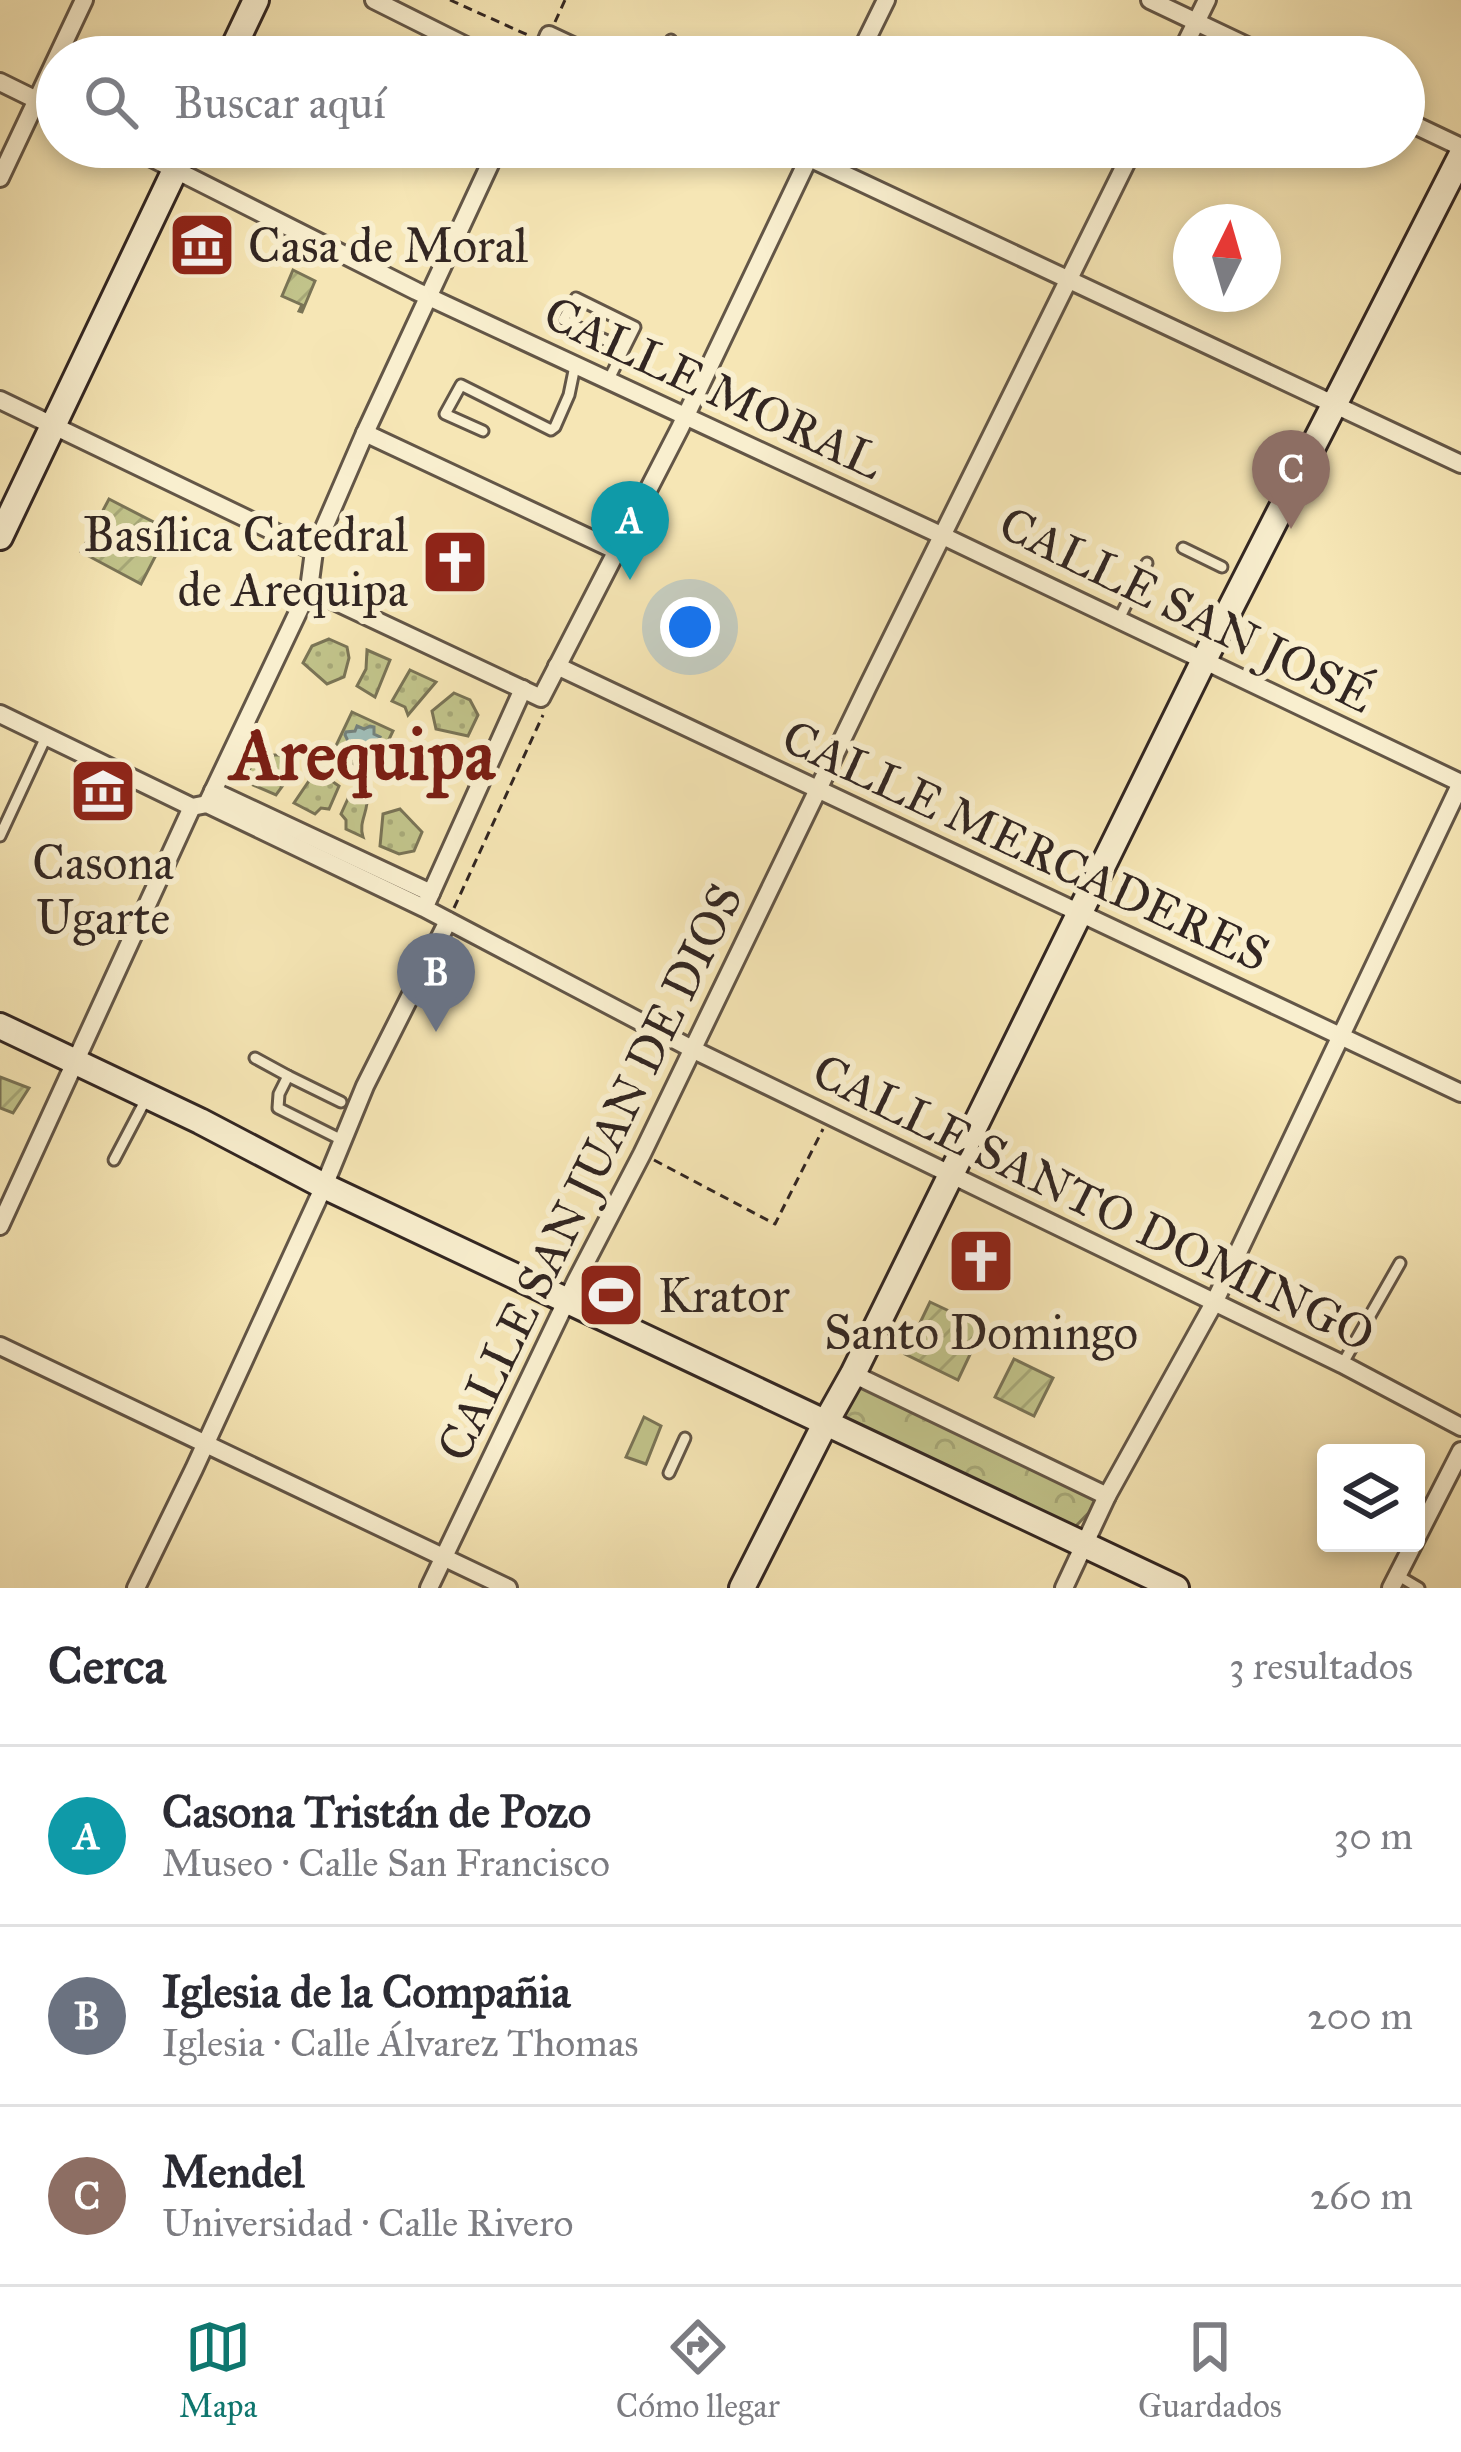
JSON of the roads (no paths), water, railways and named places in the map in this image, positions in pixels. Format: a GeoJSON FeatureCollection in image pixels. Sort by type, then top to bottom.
{"type":"FeatureCollection","features":[{"type":"Feature","properties":{"kind":"street"},"geometry":{"type":"LineString","coordinates":[[67,36],[85,0]]}},
{"type":"Feature","properties":{"kind":"street"},"geometry":{"type":"LineString","coordinates":[[239,36],[256,0]]}},
{"type":"Feature","properties":{"kind":"street"},"geometry":{"type":"LineString","coordinates":[[374,0],[446,36]]}},
{"type":"Feature","properties":{"kind":"street"},"geometry":{"type":"LineString","coordinates":[[868,36],[886,0]]}},
{"type":"Feature","properties":{"kind":"street"},"geometry":{"type":"LineString","coordinates":[[1150,0],[1226,36]]}},
{"type":"Feature","properties":{"kind":"street"},"geometry":{"type":"LineString","coordinates":[[1189,36],[1207,0]]}},
{"type":"Feature","properties":{"kind":"street"},"geometry":{"type":"LineString","coordinates":[[0,82],[36,99],[0,178]]}},
{"type":"Feature","properties":{"kind":"street"},"geometry":{"type":"LineString","coordinates":[[750,1580],[1204,660],[1236,574],[1334,405],[1461,152],[1425,132]]}},
{"type":"Feature","properties":{"kind":"street"},"geometry":{"type":"LineString","coordinates":[[0,537],[175,168]]}},
{"type":"Feature","properties":{"kind":"street","name":"CALLE MORAL"},"geometry":{"type":"LineString","coordinates":[[198,168],[428,296],[943,536]]}},
{"type":"Feature","properties":{"kind":"street"},"geometry":{"type":"LineString","coordinates":[[0,1226],[76,1060],[309,589],[314,550],[488,168]]}},
{"type":"Feature","properties":{"kind":"street"},"geometry":{"type":"LineString","coordinates":[[309,589],[541,698],[686,416],[804,168]]}},
{"type":"Feature","properties":{"kind":"street"},"geometry":{"type":"LineString","coordinates":[[844,168],[1069,280],[1461,464]]}},
{"type":"Feature","properties":{"kind":"street","name":"CALLE SAN JUAN DE DIOS"},"geometry":{"type":"LineString","coordinates":[[429,1588],[1124,168]]}},
{"type":"Feature","properties":{"kind":"street"},"geometry":{"type":"LineString","coordinates":[[0,400],[314,550]]}},
{"type":"Feature","properties":{"kind":"street"},"geometry":{"type":"LineString","coordinates":[[365,433],[617,550]]}},
{"type":"Feature","properties":{"kind":"street","name":"CALLE SAN JOSÉ"},"geometry":{"type":"LineString","coordinates":[[943,536],[1461,783]]}},
{"type":"Feature","properties":{"kind":"street","name":"CALLE MERCADERES"},"geometry":{"type":"LineString","coordinates":[[557,666],[1461,1094]]}},
{"type":"Feature","properties":{"kind":"street"},"geometry":{"type":"LineString","coordinates":[[428,901],[523,689]]}},
{"type":"Feature","properties":{"kind":"street","name":"CALLE SANTO DOMINGO"},"geometry":{"type":"LineString","coordinates":[[0,713],[428,901],[448,921],[693,1049],[1342,1364],[1461,1427]]}},
{"type":"Feature","properties":{"kind":"street"},"geometry":{"type":"LineString","coordinates":[[1064,1588],[1107,1496],[1214,1303],[1461,783]]}},
{"type":"Feature","properties":{"kind":"street"},"geometry":{"type":"LineString","coordinates":[[136,1588],[324,1186],[365,1086],[448,921]]}},
{"type":"Feature","properties":{"kind":"street"},"geometry":{"type":"LineString","coordinates":[[0,1026],[324,1186],[1176,1588]]}},
{"type":"Feature","properties":{"kind":"street"},"geometry":{"type":"LineString","coordinates":[[0,1346],[508,1588]]}},
{"type":"Feature","properties":{"kind":"street"},"geometry":{"type":"LineString","coordinates":[[853,1374],[1107,1496]]}},
{"type":"Feature","properties":{"kind":"street"},"geometry":{"type":"LineString","coordinates":[[1425,1521],[1461,1450]]}},
{"type":"Feature","properties":{"kind":"street"},"geometry":{"type":"LineString","coordinates":[[1394,1582],[1409,1552]]}},
{"type":"Feature","properties":{"kind":"lane"},"geometry":{"type":"LineString","coordinates":[[608,381],[624,349],[635,327],[577,297],[563,320],[624,349]]}},
{"type":"Feature","properties":{"kind":"lane"},"geometry":{"type":"LineString","coordinates":[[483,431],[445,414],[463,385],[550,430],[569,395],[575,366]]}},
{"type":"Feature","properties":{"kind":"lane"},"geometry":{"type":"LineString","coordinates":[[1184,548],[1236,574]]}},
{"type":"Feature","properties":{"kind":"lane"},"geometry":{"type":"LineString","coordinates":[[1119,619],[1147,563]]}},
{"type":"Feature","properties":{"kind":"lane"},"geometry":{"type":"LineString","coordinates":[[0,836],[46,736]]}},
{"type":"Feature","properties":{"kind":"lane"},"geometry":{"type":"LineString","coordinates":[[255,1058],[341,1102]]}},
{"type":"Feature","properties":{"kind":"lane"},"geometry":{"type":"LineString","coordinates":[[288,1076],[278,1108],[342,1140]]}},
{"type":"Feature","properties":{"kind":"lane"},"geometry":{"type":"LineString","coordinates":[[114,1160],[147,1095]]}},
{"type":"Feature","properties":{"kind":"lane"},"geometry":{"type":"LineString","coordinates":[[1342,1364],[1400,1263]]}},
{"type":"Feature","properties":{"kind":"lane"},"geometry":{"type":"LineString","coordinates":[[668,1473],[685,1438]]}},
{"type":"Feature","properties":{"kind":"lane"},"geometry":{"type":"LineString","coordinates":[[1394,1582],[1420,1588]]}},
{"type":"Feature","properties":{"kind":"water"},"geometry":{"type":"Polygon","coordinates":[[[357,726],[374,727],[374,734],[380,737],[377,743],[382,750],[369,761],[357,762],[346,750],[346,732],[357,726]]]}},
{"type":"Feature","properties":{"kind":"place","name":"Casa de Moral"},"geometry":{"type":"Point","coordinates":[202,245]}},
{"type":"Feature","properties":{"kind":"place","name":"Mendel"},"geometry":{"type":"Point","coordinates":[1291,529]}},
{"type":"Feature","properties":{"kind":"place","name":"Basílica Catedral de Arequipa"},"geometry":{"type":"Point","coordinates":[455,562]}},
{"type":"Feature","properties":{"kind":"place","name":"Casona Tristán de Pozo"},"geometry":{"type":"Point","coordinates":[630,580]}},
{"type":"Feature","properties":{"kind":"place","name":"Casona Ugarte"},"geometry":{"type":"Point","coordinates":[103,791]}},
{"type":"Feature","properties":{"kind":"place","name":"Iglesia de la Compañia"},"geometry":{"type":"Point","coordinates":[436,1032]}},
{"type":"Feature","properties":{"kind":"place","name":"Santo Domingo"},"geometry":{"type":"Point","coordinates":[981,1261]}},
{"type":"Feature","properties":{"kind":"place","name":"Krator"},"geometry":{"type":"Point","coordinates":[611,1295]}},
{"type":"Feature","properties":{"kind":"district","name":"Arequipa"},"geometry":{"type":"Point","coordinates":[363,754]}}]}
